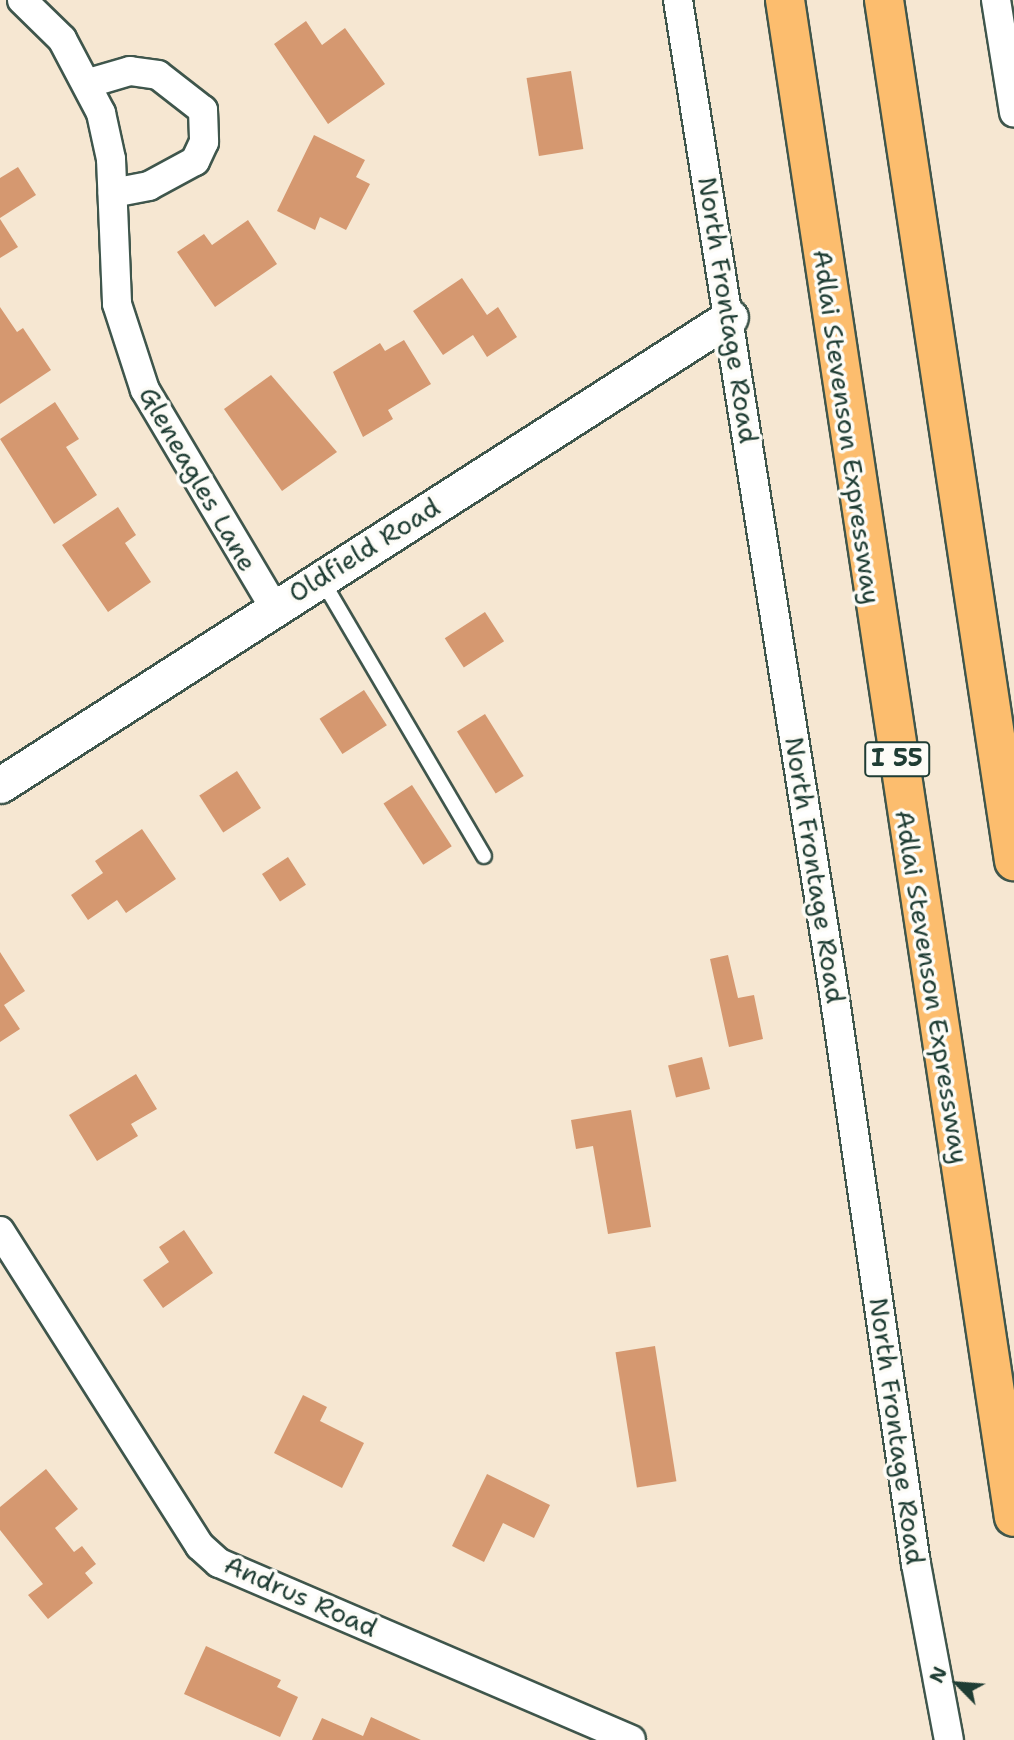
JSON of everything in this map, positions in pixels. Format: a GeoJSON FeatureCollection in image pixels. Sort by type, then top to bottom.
{"type":"FeatureCollection","features":[{"type":"Feature","properties":{"kind":"highway","name":"Adlai Stevenson Expressway"},"geometry":{"type":"LineString","coordinates":[[785,0],[1014,1517]]}},
{"type":"Feature","properties":{"kind":"highway"},"geometry":{"type":"LineString","coordinates":[[884,0],[1014,861]]}},
{"type":"Feature","properties":{"kind":"street","name":"Gleneagles Lane"},"geometry":{"type":"LineString","coordinates":[[22,0],[62,39],[89,83],[104,124],[113,193],[113,261],[128,348],[156,416],[274,607]]}},
{"type":"Feature","properties":{"kind":"street","name":"North Frontage Road"},"geometry":{"type":"LineString","coordinates":[[678,0],[730,317],[916,1563],[949,1740]]}},
{"type":"Feature","properties":{"kind":"street"},"geometry":{"type":"LineString","coordinates":[[996,0],[1014,113]]}},
{"type":"Feature","properties":{"kind":"street"},"geometry":{"type":"LineString","coordinates":[[89,83],[130,71],[158,75],[203,110],[204,142],[195,161],[149,186],[113,193]]}},
{"type":"Feature","properties":{"kind":"street","name":"Oldfield Road"},"geometry":{"type":"LineString","coordinates":[[0,785],[730,317]]}},
{"type":"Feature","properties":{"kind":"street","name":"Andrus Road"},"geometry":{"type":"LineString","coordinates":[[0,1231],[200,1546],[219,1563],[631,1740]]}},
{"type":"Feature","properties":{"kind":"lane"},"geometry":{"type":"LineString","coordinates":[[321,579],[484,856]]}},
{"type":"Feature","properties":{"kind":"building"},"geometry":{"type":"Polygon","coordinates":[[[306,21],[322,45],[345,28],[385,84],[328,124],[274,44],[306,21]]]}},
{"type":"Feature","properties":{"kind":"building"},"geometry":{"type":"Polygon","coordinates":[[[571,71],[583,149],[539,156],[527,78],[571,71]]]}},
{"type":"Feature","properties":{"kind":"building"},"geometry":{"type":"Polygon","coordinates":[[[314,135],[365,160],[356,177],[370,184],[346,230],[320,217],[315,230],[277,211],[314,135]]]}},
{"type":"Feature","properties":{"kind":"building"},"geometry":{"type":"Polygon","coordinates":[[[18,167],[36,195],[0,218],[0,178],[18,167]]]}},
{"type":"Feature","properties":{"kind":"building"},"geometry":{"type":"Polygon","coordinates":[[[0,219],[18,247],[0,258],[0,219]]]}},
{"type":"Feature","properties":{"kind":"building"},"geometry":{"type":"Polygon","coordinates":[[[248,220],[277,264],[215,307],[177,252],[204,234],[212,245],[248,220]]]}},
{"type":"Feature","properties":{"kind":"building"},"geometry":{"type":"Polygon","coordinates":[[[462,278],[487,315],[498,307],[517,337],[487,357],[473,335],[443,355],[413,311],[462,278]]]}},
{"type":"Feature","properties":{"kind":"building"},"geometry":{"type":"Polygon","coordinates":[[[0,307],[17,332],[23,328],[51,370],[0,404],[0,307]]]}},
{"type":"Feature","properties":{"kind":"building"},"geometry":{"type":"Polygon","coordinates":[[[404,340],[431,384],[388,410],[393,419],[363,437],[333,372],[380,343],[385,351],[404,340]]]}},
{"type":"Feature","properties":{"kind":"building"},"geometry":{"type":"Polygon","coordinates":[[[271,375],[337,452],[282,491],[224,409],[271,375]]]}},
{"type":"Feature","properties":{"kind":"building"},"geometry":{"type":"Polygon","coordinates":[[[55,402],[79,439],[66,447],[97,495],[54,524],[0,439],[55,402]]]}},
{"type":"Feature","properties":{"kind":"building"},"geometry":{"type":"Polygon","coordinates":[[[118,507],[136,535],[125,543],[151,582],[108,612],[62,545],[118,507]]]}},
{"type":"Feature","properties":{"kind":"building"},"geometry":{"type":"Polygon","coordinates":[[[485,612],[504,641],[464,667],[445,638],[485,612]]]}},
{"type":"Feature","properties":{"kind":"building"},"geometry":{"type":"Polygon","coordinates":[[[364,690],[387,725],[342,754],[320,719],[364,690]]]}},
{"type":"Feature","properties":{"kind":"building"},"geometry":{"type":"Polygon","coordinates":[[[485,714],[524,776],[496,793],[457,731],[485,714]]]}},
{"type":"Feature","properties":{"kind":"building"},"geometry":{"type":"Polygon","coordinates":[[[237,771],[261,808],[223,832],[199,796],[237,771]]]}},
{"type":"Feature","properties":{"kind":"building"},"geometry":{"type":"Polygon","coordinates":[[[412,785],[452,846],[423,865],[383,804],[412,785]]]}},
{"type":"Feature","properties":{"kind":"building"},"geometry":{"type":"Polygon","coordinates":[[[142,829],[176,879],[126,913],[117,900],[88,920],[71,895],[103,873],[95,861],[142,829]]]}},
{"type":"Feature","properties":{"kind":"building"},"geometry":{"type":"Polygon","coordinates":[[[288,857],[306,885],[280,902],[262,874],[288,857]]]}},
{"type":"Feature","properties":{"kind":"building"},"geometry":{"type":"Polygon","coordinates":[[[0,952],[25,991],[4,1005],[20,1029],[0,1042],[0,952]]]}},
{"type":"Feature","properties":{"kind":"building"},"geometry":{"type":"Polygon","coordinates":[[[728,955],[738,998],[754,995],[763,1039],[729,1047],[710,959],[728,955]]]}},
{"type":"Feature","properties":{"kind":"building"},"geometry":{"type":"Polygon","coordinates":[[[702,1057],[710,1089],[676,1097],[668,1065],[702,1057]]]}},
{"type":"Feature","properties":{"kind":"building"},"geometry":{"type":"Polygon","coordinates":[[[136,1074],[157,1109],[131,1124],[138,1136],[97,1161],[69,1115],[136,1074]]]}},
{"type":"Feature","properties":{"kind":"building"},"geometry":{"type":"Polygon","coordinates":[[[631,1110],[651,1227],[608,1234],[593,1146],[576,1149],[571,1120],[631,1110]]]}},
{"type":"Feature","properties":{"kind":"building"},"geometry":{"type":"Polygon","coordinates":[[[184,1230],[213,1273],[163,1308],[143,1280],[169,1262],[159,1247],[184,1230]]]}},
{"type":"Feature","properties":{"kind":"building"},"geometry":{"type":"Polygon","coordinates":[[[655,1346],[676,1481],[637,1488],[615,1352],[655,1346]]]}},
{"type":"Feature","properties":{"kind":"building"},"geometry":{"type":"Polygon","coordinates":[[[303,1395],[327,1407],[320,1421],[364,1443],[342,1488],[274,1453],[303,1395]]]}},
{"type":"Feature","properties":{"kind":"building"},"geometry":{"type":"Polygon","coordinates":[[[46,1469],[78,1509],[55,1528],[74,1552],[82,1546],[96,1564],[85,1573],[93,1583],[48,1619],[28,1595],[43,1584],[0,1530],[0,1507],[46,1469]]]}},
{"type":"Feature","properties":{"kind":"building"},"geometry":{"type":"Polygon","coordinates":[[[487,1474],[550,1505],[534,1538],[503,1523],[484,1562],[452,1546],[487,1474]]]}},
{"type":"Feature","properties":{"kind":"building"},"geometry":{"type":"Polygon","coordinates":[[[206,1646],[281,1680],[277,1687],[298,1697],[280,1737],[184,1694],[206,1646]]]}},
{"type":"Feature","properties":{"kind":"building"},"geometry":{"type":"Polygon","coordinates":[[[371,1717],[421,1740],[312,1740],[322,1718],[363,1736],[371,1717]]]}}]}
